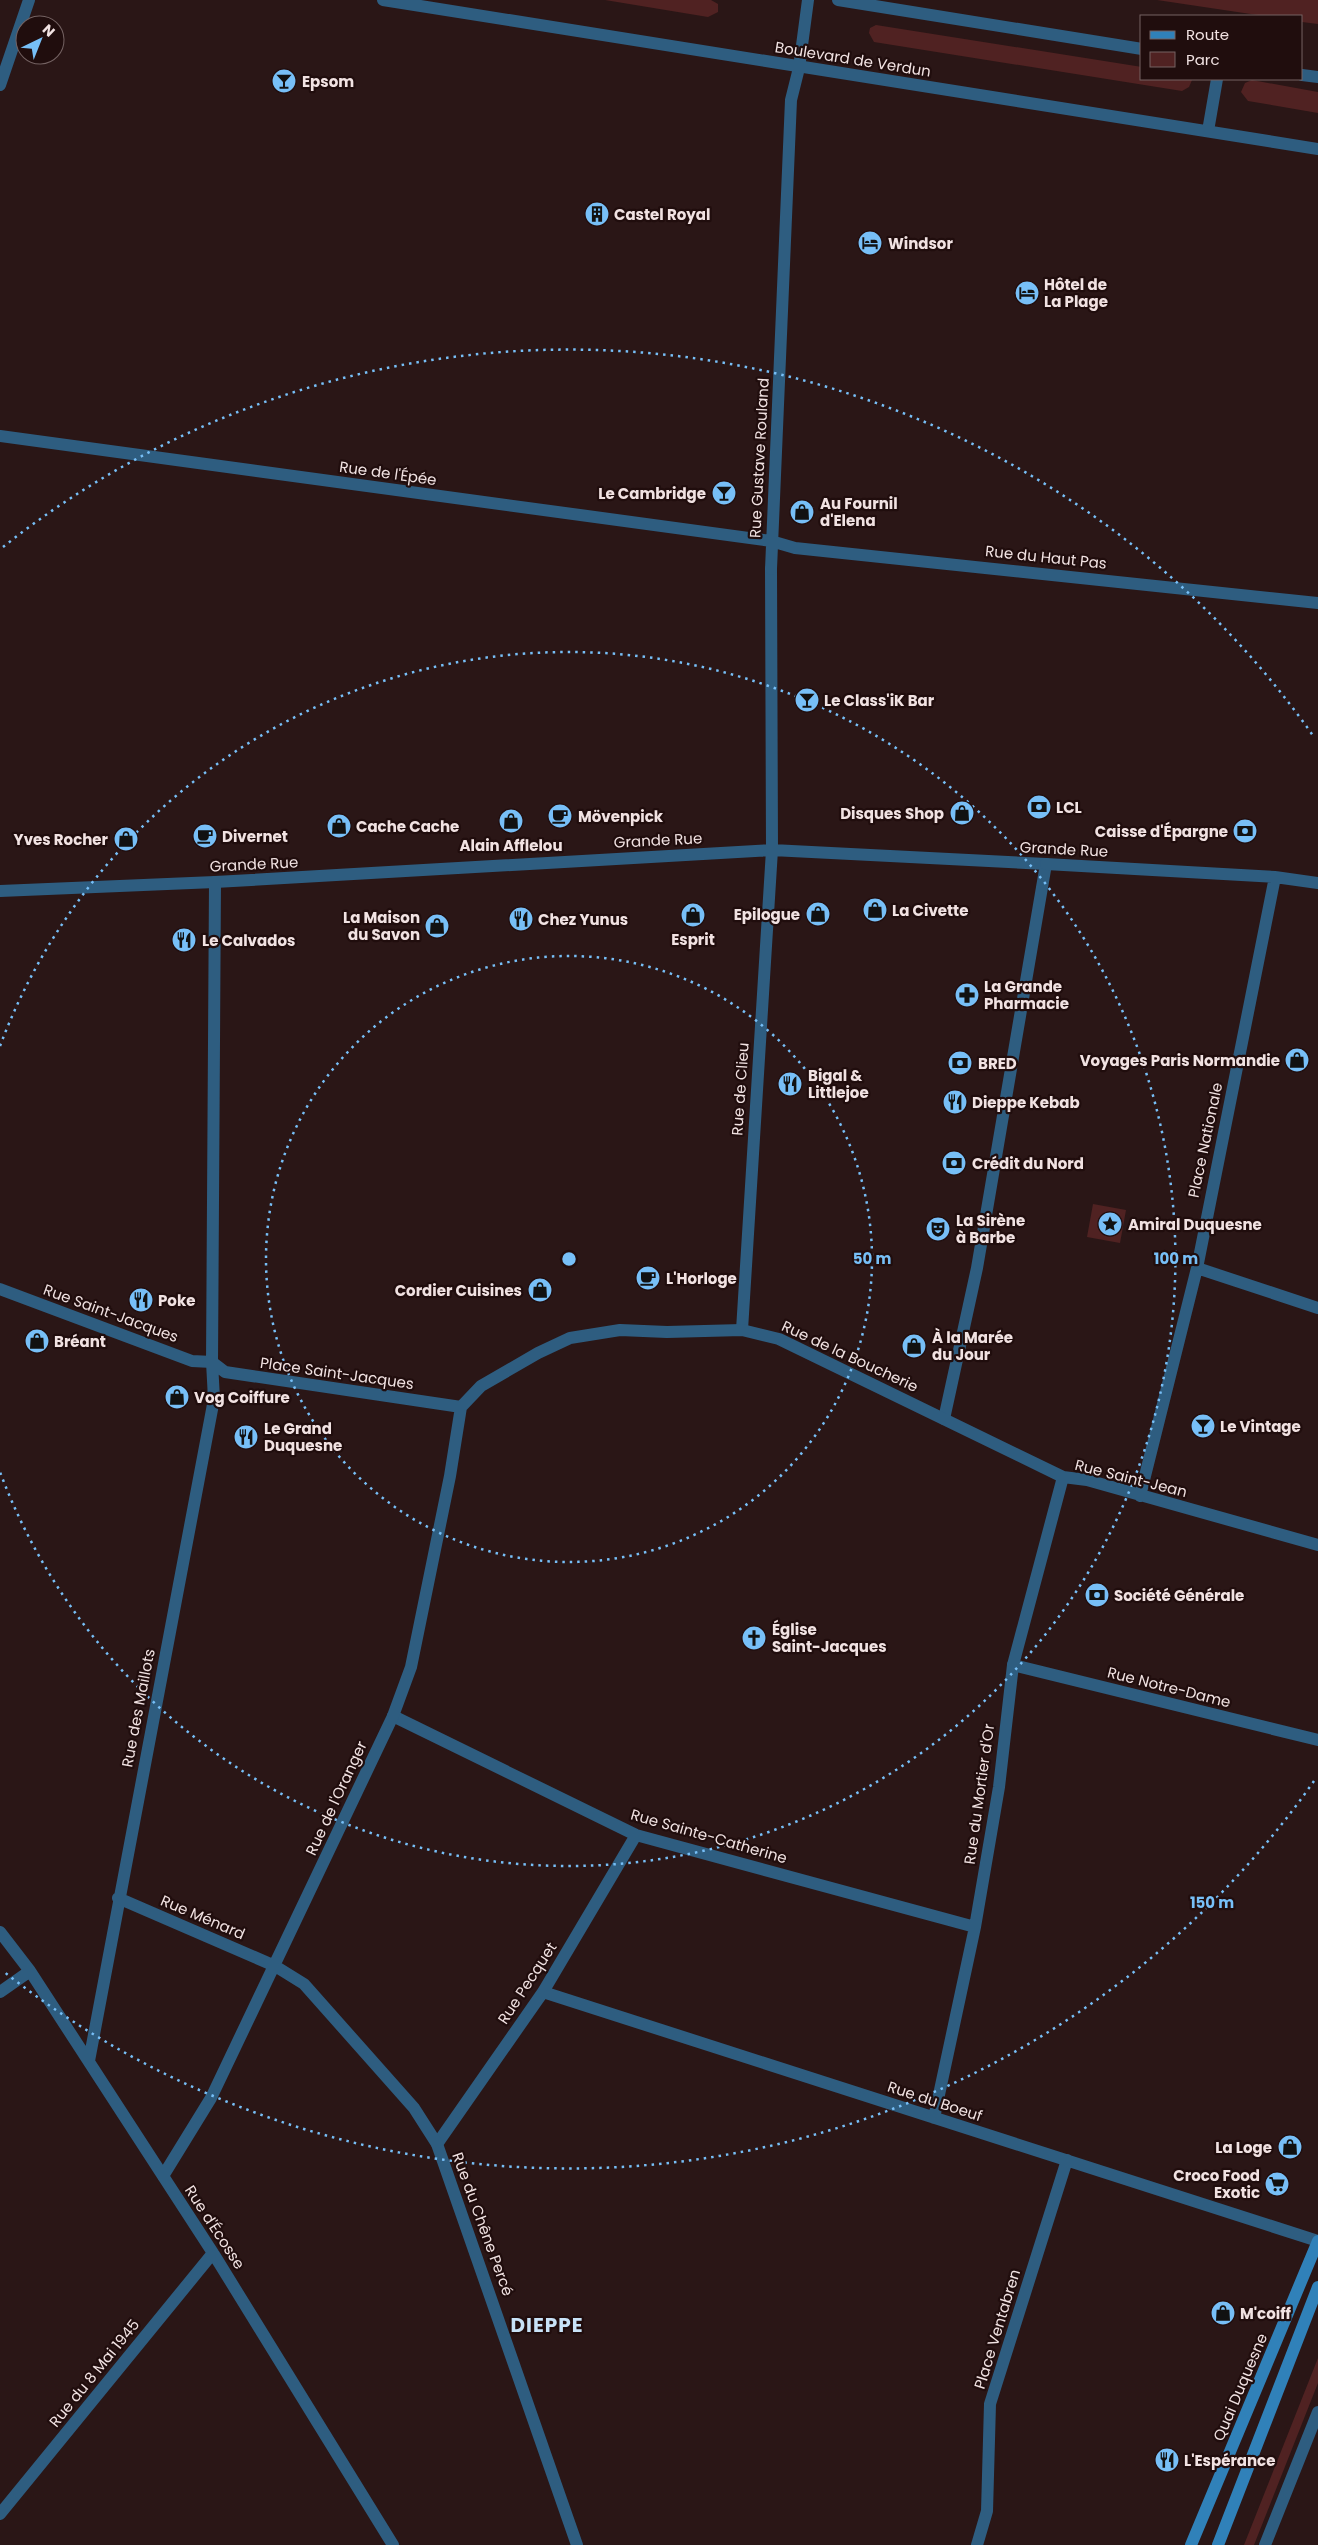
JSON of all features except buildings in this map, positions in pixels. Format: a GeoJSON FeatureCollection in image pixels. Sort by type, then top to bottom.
{"type":"FeatureCollection","features":[{"type":"Feature","properties":{"kind":"main road","name":"Quai Duquesne"},"geometry":{"type":"LineString","coordinates":[[1191,2545],[1318,2241]]}},
{"type":"Feature","properties":{"kind":"main road"},"geometry":{"type":"LineString","coordinates":[[1218,2545],[1318,2287]]}},
{"type":"Feature","properties":{"kind":"street"},"geometry":{"type":"LineString","coordinates":[[0,84],[29,0]]}},
{"type":"Feature","properties":{"kind":"street","name":"Boulevard de Verdun"},"geometry":{"type":"LineString","coordinates":[[383,0],[442,5],[799,68],[1208,130],[1318,149]]}},
{"type":"Feature","properties":{"kind":"street","name":"Rue Gustave Rouland"},"geometry":{"type":"LineString","coordinates":[[772,850],[771,541],[792,100],[799,68],[808,0]]}},
{"type":"Feature","properties":{"kind":"street"},"geometry":{"type":"LineString","coordinates":[[838,0],[1140,49]]}},
{"type":"Feature","properties":{"kind":"street"},"geometry":{"type":"LineString","coordinates":[[1303,75],[1318,77]]}},
{"type":"Feature","properties":{"kind":"street"},"geometry":{"type":"LineString","coordinates":[[1208,130],[1217,80]]}},
{"type":"Feature","properties":{"kind":"street","name":"Rue de l'Épée"},"geometry":{"type":"LineString","coordinates":[[0,436],[771,541]]}},
{"type":"Feature","properties":{"kind":"street","name":"Rue du Haut Pas"},"geometry":{"type":"LineString","coordinates":[[771,541],[795,548],[1318,603]]}},
{"type":"Feature","properties":{"kind":"street","name":"Grande Rue"},"geometry":{"type":"LineString","coordinates":[[0,891],[215,882],[772,850],[1275,877],[1318,883]]}},
{"type":"Feature","properties":{"kind":"street","name":"Rue de Clieu"},"geometry":{"type":"LineString","coordinates":[[742,1330],[772,850]]}},
{"type":"Feature","properties":{"kind":"street"},"geometry":{"type":"LineString","coordinates":[[944,1419],[977,1268],[1046,864]]}},
{"type":"Feature","properties":{"kind":"street","name":"Place Nationale"},"geometry":{"type":"LineString","coordinates":[[1140,1496],[1197,1268],[1275,877]]}},
{"type":"Feature","properties":{"kind":"street","name":"Rue des Maillots"},"geometry":{"type":"LineString","coordinates":[[89,2061],[118,1898],[214,1399],[212,1362],[215,882]]}},
{"type":"Feature","properties":{"kind":"street"},"geometry":{"type":"LineString","coordinates":[[1197,1268],[1318,1308]]}},
{"type":"Feature","properties":{"kind":"street","name":"Rue Saint-Jacques"},"geometry":{"type":"LineString","coordinates":[[0,1289],[192,1361],[212,1362]]}},
{"type":"Feature","properties":{"kind":"street","name":"Rue de la Boucherie"},"geometry":{"type":"LineString","coordinates":[[461,1407],[481,1386],[538,1353],[570,1338],[620,1330],[667,1332],[742,1330],[779,1339],[944,1419]]}},
{"type":"Feature","properties":{"kind":"street","name":"Place Saint-Jacques"},"geometry":{"type":"LineString","coordinates":[[212,1362],[225,1372],[461,1407]]}},
{"type":"Feature","properties":{"kind":"street","name":"Rue de l'Oranger"},"geometry":{"type":"LineString","coordinates":[[164,2176],[211,2098],[393,1716],[411,1667],[450,1476],[461,1407]]}},
{"type":"Feature","properties":{"kind":"street","name":"Rue Saint-Jean"},"geometry":{"type":"LineString","coordinates":[[944,1419],[1063,1477],[1086,1480],[1318,1545]]}},
{"type":"Feature","properties":{"kind":"street","name":"Rue du Mortier d'Or"},"geometry":{"type":"LineString","coordinates":[[934,2118],[975,1927],[999,1787],[1012,1665],[1063,1477]]}},
{"type":"Feature","properties":{"kind":"street","name":"Rue Notre-Dame"},"geometry":{"type":"LineString","coordinates":[[1012,1665],[1318,1740]]}},
{"type":"Feature","properties":{"kind":"street","name":"Rue Sainte-Catherine"},"geometry":{"type":"LineString","coordinates":[[393,1716],[636,1835],[975,1927]]}},
{"type":"Feature","properties":{"kind":"street","name":"Rue Pecquet"},"geometry":{"type":"LineString","coordinates":[[437,2144],[543,1992],[636,1835]]}},
{"type":"Feature","properties":{"kind":"street","name":"Rue Ménard"},"geometry":{"type":"LineString","coordinates":[[118,1898],[275,1966]]}},
{"type":"Feature","properties":{"kind":"street","name":"Rue d'Écosse"},"geometry":{"type":"LineString","coordinates":[[0,1932],[30,1971],[164,2176],[393,2545]]}},
{"type":"Feature","properties":{"kind":"street","name":"Rue du Chêne Percé"},"geometry":{"type":"LineString","coordinates":[[275,1966],[304,1984],[414,2108],[437,2144],[577,2545]]}},
{"type":"Feature","properties":{"kind":"street"},"geometry":{"type":"LineString","coordinates":[[0,1992],[30,1971]]}},
{"type":"Feature","properties":{"kind":"street","name":"Rue du Boeuf"},"geometry":{"type":"LineString","coordinates":[[543,1992],[1318,2241]]}},
{"type":"Feature","properties":{"kind":"street","name":"Place Ventabren"},"geometry":{"type":"LineString","coordinates":[[977,2545],[987,2511],[990,2404],[1067,2160]]}},
{"type":"Feature","properties":{"kind":"street","name":"Rue du 8 Mai 1945"},"geometry":{"type":"LineString","coordinates":[[0,2514],[213,2253]]}},
{"type":"Feature","properties":{"kind":"street"},"geometry":{"type":"LineString","coordinates":[[1265,2545],[1318,2412]]}},
{"type":"Feature","properties":{"kind":"green space"},"geometry":{"type":"Polygon","coordinates":[[[605,0],[711,0],[718,4],[718,12],[708,17],[605,0]]]}},
{"type":"Feature","properties":{"kind":"green space"},"geometry":{"type":"Polygon","coordinates":[[[1157,0],[1318,0],[1318,24],[1303,22],[1303,15],[1257,15],[1157,0]]]}},
{"type":"Feature","properties":{"kind":"green space"},"geometry":{"type":"Polygon","coordinates":[[[876,25],[1140,67],[1140,80],[1192,80],[1189,87],[1182,91],[874,42],[869,33],[870,28],[876,25]]]}},
{"type":"Feature","properties":{"kind":"green space"},"geometry":{"type":"Polygon","coordinates":[[[1252,80],[1318,92],[1318,113],[1248,101],[1241,92],[1245,83],[1252,80]]]}},
{"type":"Feature","properties":{"kind":"green space"},"geometry":{"type":"Polygon","coordinates":[[[1093,1204],[1126,1210],[1120,1243],[1087,1237],[1093,1204]]]}},
{"type":"Feature","properties":{"kind":"green space"},"geometry":{"type":"Polygon","coordinates":[[[1318,2358],[1318,2383],[1254,2545],[1244,2545],[1318,2358]]]}},
{"type":"Feature","properties":{"kind":"place","name":"Epsom"},"geometry":{"type":"Point","coordinates":[284,81]}},
{"type":"Feature","properties":{"kind":"place","name":"Castel Royal"},"geometry":{"type":"Point","coordinates":[597,214]}},
{"type":"Feature","properties":{"kind":"place","name":"Windsor"},"geometry":{"type":"Point","coordinates":[870,243]}},
{"type":"Feature","properties":{"kind":"place","name":"Hôtel de La Plage"},"geometry":{"type":"Point","coordinates":[1027,293]}},
{"type":"Feature","properties":{"kind":"place","name":"Le Cambridge"},"geometry":{"type":"Point","coordinates":[724,493]}},
{"type":"Feature","properties":{"kind":"place","name":"Au Fournil d'Elena"},"geometry":{"type":"Point","coordinates":[802,512]}},
{"type":"Feature","properties":{"kind":"place","name":"Le Class'iK Bar"},"geometry":{"type":"Point","coordinates":[807,700]}},
{"type":"Feature","properties":{"kind":"place","name":"LCL"},"geometry":{"type":"Point","coordinates":[1039,807]}},
{"type":"Feature","properties":{"kind":"place","name":"Disques Shop"},"geometry":{"type":"Point","coordinates":[962,813]}},
{"type":"Feature","properties":{"kind":"place","name":"Mövenpick"},"geometry":{"type":"Point","coordinates":[560,816]}},
{"type":"Feature","properties":{"kind":"place","name":"Alain Afflelou"},"geometry":{"type":"Point","coordinates":[511,821]}},
{"type":"Feature","properties":{"kind":"place","name":"Cache Cache"},"geometry":{"type":"Point","coordinates":[339,826]}},
{"type":"Feature","properties":{"kind":"place","name":"Caisse d'Épargne"},"geometry":{"type":"Point","coordinates":[1245,831]}},
{"type":"Feature","properties":{"kind":"place","name":"Divernet"},"geometry":{"type":"Point","coordinates":[205,836]}},
{"type":"Feature","properties":{"kind":"place","name":"Yves Rocher"},"geometry":{"type":"Point","coordinates":[126,839]}},
{"type":"Feature","properties":{"kind":"place","name":"La Civette"},"geometry":{"type":"Point","coordinates":[875,910]}},
{"type":"Feature","properties":{"kind":"place","name":"Epilogue"},"geometry":{"type":"Point","coordinates":[818,914]}},
{"type":"Feature","properties":{"kind":"place","name":"Esprit"},"geometry":{"type":"Point","coordinates":[693,915]}},
{"type":"Feature","properties":{"kind":"place","name":"Chez Yunus"},"geometry":{"type":"Point","coordinates":[521,919]}},
{"type":"Feature","properties":{"kind":"place","name":"La Maison du Savon"},"geometry":{"type":"Point","coordinates":[437,926]}},
{"type":"Feature","properties":{"kind":"place","name":"Le Calvados"},"geometry":{"type":"Point","coordinates":[184,940]}},
{"type":"Feature","properties":{"kind":"place","name":"La Grande Pharmacie"},"geometry":{"type":"Point","coordinates":[967,995]}},
{"type":"Feature","properties":{"kind":"place","name":"Voyages Paris Normandie"},"geometry":{"type":"Point","coordinates":[1297,1060]}},
{"type":"Feature","properties":{"kind":"place","name":"BRED"},"geometry":{"type":"Point","coordinates":[960,1063]}},
{"type":"Feature","properties":{"kind":"place","name":"Bigal & Littlejoe"},"geometry":{"type":"Point","coordinates":[790,1084]}},
{"type":"Feature","properties":{"kind":"place","name":"Dieppe Kebab"},"geometry":{"type":"Point","coordinates":[955,1102]}},
{"type":"Feature","properties":{"kind":"place","name":"Crédit du Nord"},"geometry":{"type":"Point","coordinates":[954,1163]}},
{"type":"Feature","properties":{"kind":"place","name":"Amiral Duquesne"},"geometry":{"type":"Point","coordinates":[1110,1224]}},
{"type":"Feature","properties":{"kind":"place","name":"La Sirène à Barbe"},"geometry":{"type":"Point","coordinates":[938,1229]}},
{"type":"Feature","properties":{"kind":"place","name":"L'Horloge"},"geometry":{"type":"Point","coordinates":[648,1278]}},
{"type":"Feature","properties":{"kind":"place","name":"Cordier Cuisines"},"geometry":{"type":"Point","coordinates":[540,1290]}},
{"type":"Feature","properties":{"kind":"place","name":"Poke"},"geometry":{"type":"Point","coordinates":[141,1300]}},
{"type":"Feature","properties":{"kind":"place","name":"Bréant"},"geometry":{"type":"Point","coordinates":[37,1341]}},
{"type":"Feature","properties":{"kind":"place","name":"À la Marée du Jour"},"geometry":{"type":"Point","coordinates":[914,1346]}},
{"type":"Feature","properties":{"kind":"place","name":"Vog Coiffure"},"geometry":{"type":"Point","coordinates":[177,1397]}},
{"type":"Feature","properties":{"kind":"place","name":"Le Vintage"},"geometry":{"type":"Point","coordinates":[1203,1426]}},
{"type":"Feature","properties":{"kind":"place","name":"Le Grand Duquesne"},"geometry":{"type":"Point","coordinates":[246,1437]}},
{"type":"Feature","properties":{"kind":"place","name":"Société Générale"},"geometry":{"type":"Point","coordinates":[1097,1595]}},
{"type":"Feature","properties":{"kind":"place","name":"Église Saint-Jacques"},"geometry":{"type":"Point","coordinates":[754,1638]}},
{"type":"Feature","properties":{"kind":"place","name":"La Loge"},"geometry":{"type":"Point","coordinates":[1290,2147]}},
{"type":"Feature","properties":{"kind":"place","name":"Croco Food Exotic"},"geometry":{"type":"Point","coordinates":[1277,2184]}},
{"type":"Feature","properties":{"kind":"place","name":"M'coiff"},"geometry":{"type":"Point","coordinates":[1223,2313]}},
{"type":"Feature","properties":{"kind":"place","name":"L'Espérance"},"geometry":{"type":"Point","coordinates":[1167,2460]}},
{"type":"Feature","properties":{"kind":"district","name":"DIEPPE"},"geometry":{"type":"Point","coordinates":[547,2325]}}]}
